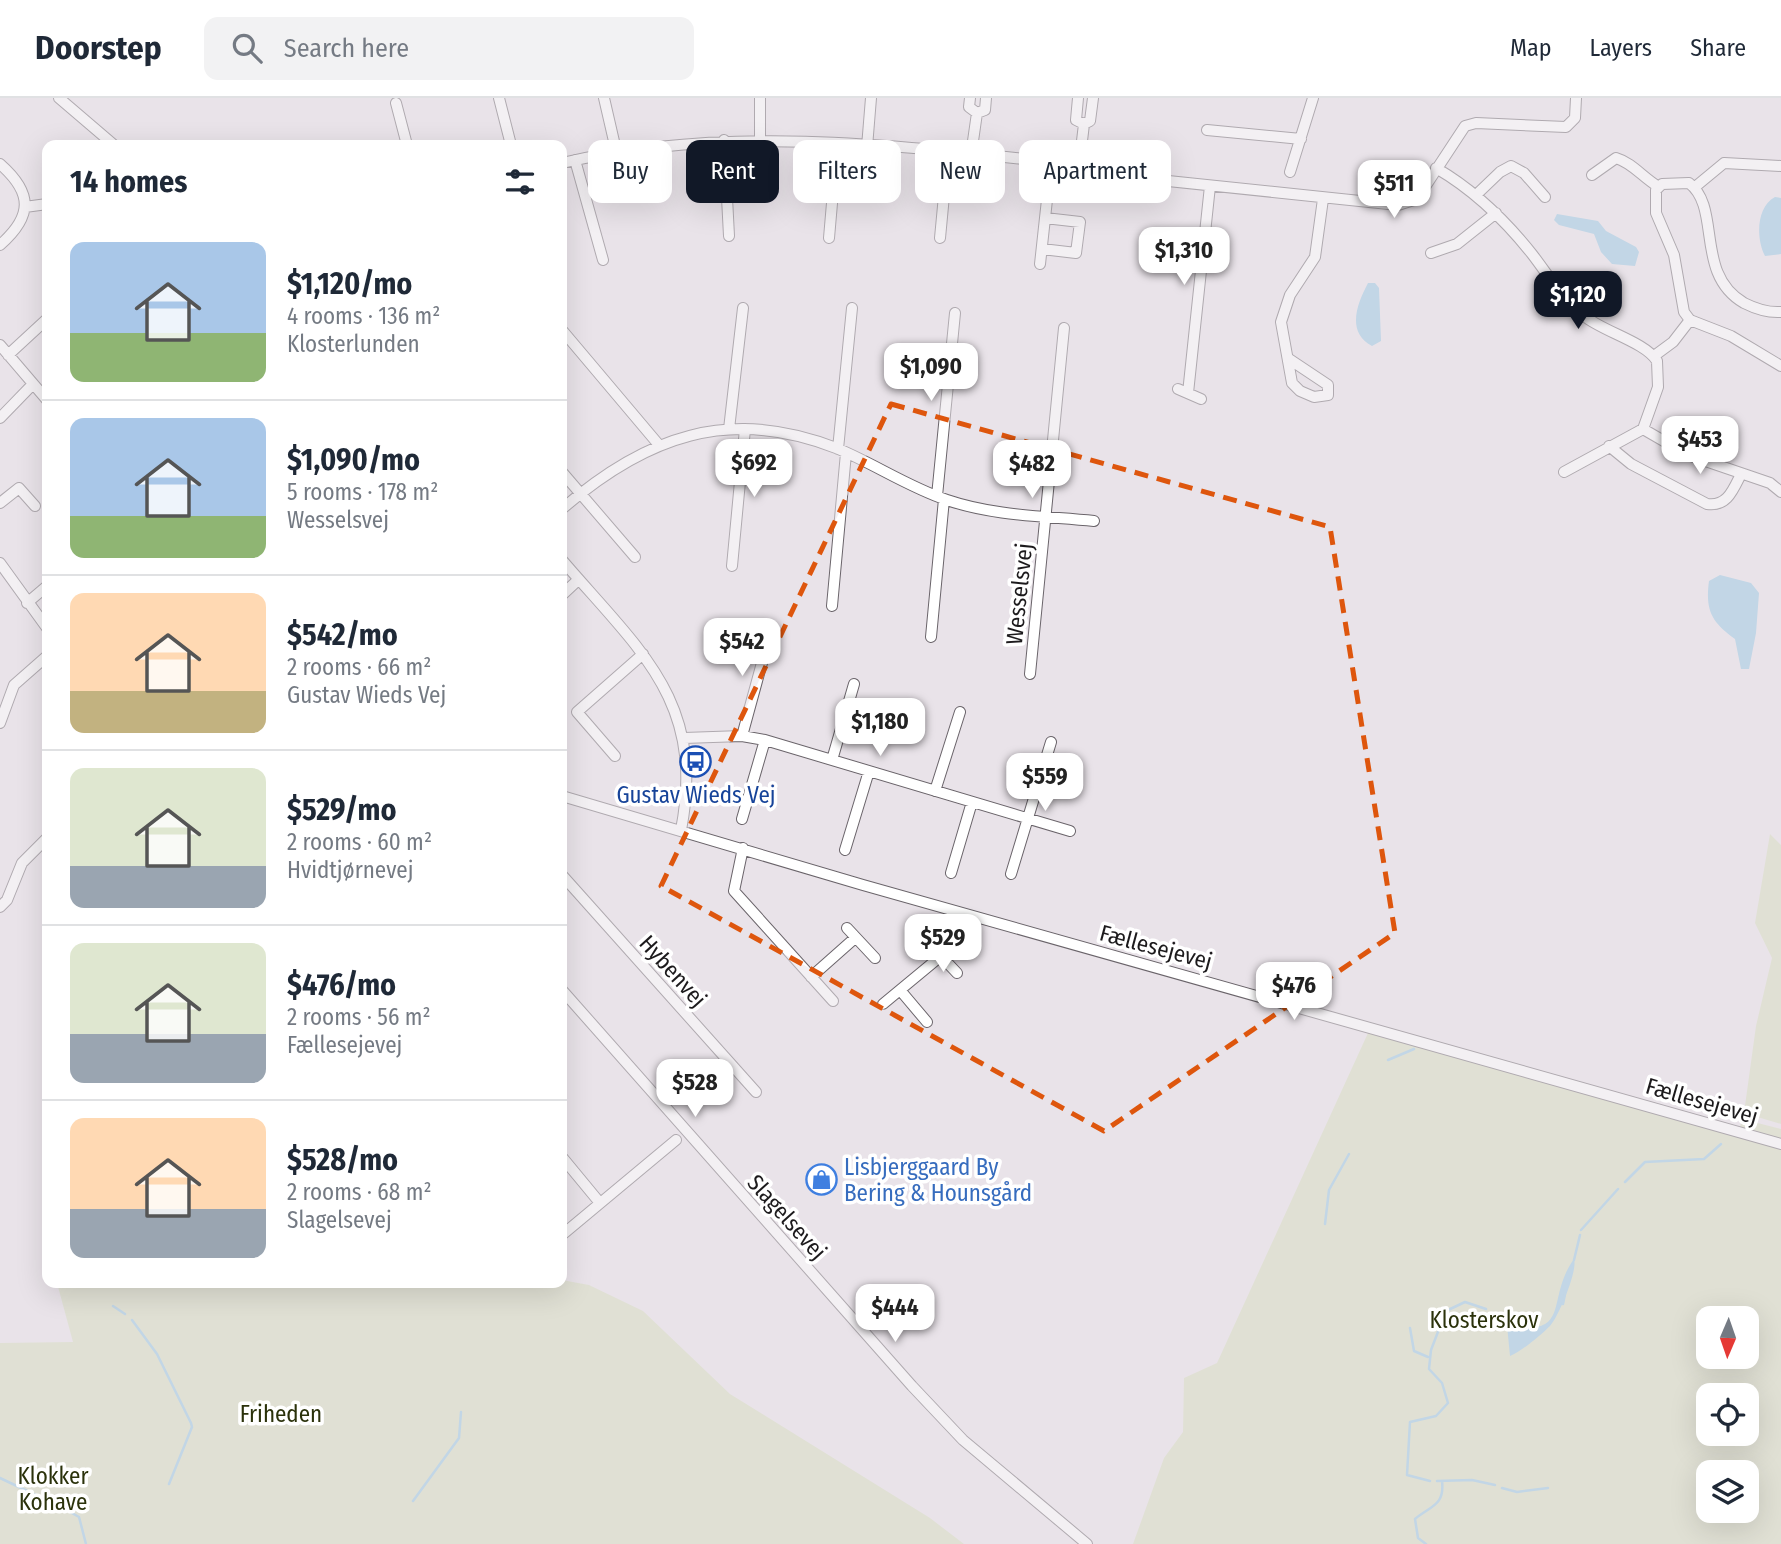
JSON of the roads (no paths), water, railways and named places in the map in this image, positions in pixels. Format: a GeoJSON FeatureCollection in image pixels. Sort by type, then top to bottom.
{"type":"FeatureCollection","features":[{"type":"Feature","properties":{"kind":"street"},"geometry":{"type":"LineString","coordinates":[[59,98],[108,140]]}},
{"type":"Feature","properties":{"kind":"street"},"geometry":{"type":"LineString","coordinates":[[499,98],[510,140]]}},
{"type":"Feature","properties":{"kind":"street"},"geometry":{"type":"LineString","coordinates":[[604,98],[614,140]]}},
{"type":"Feature","properties":{"kind":"street"},"geometry":{"type":"LineString","coordinates":[[760,98],[760,140]]}},
{"type":"Feature","properties":{"kind":"street"},"geometry":{"type":"LineString","coordinates":[[868,140],[871,98]]}},
{"type":"Feature","properties":{"kind":"street"},"geometry":{"type":"LineString","coordinates":[[970,98],[969,107],[977,113]]}},
{"type":"Feature","properties":{"kind":"street"},"geometry":{"type":"LineString","coordinates":[[977,113],[985,110],[986,98]]}},
{"type":"Feature","properties":{"kind":"street"},"geometry":{"type":"LineString","coordinates":[[1078,98],[1076,120],[1084,124]]}},
{"type":"Feature","properties":{"kind":"street"},"geometry":{"type":"LineString","coordinates":[[1084,124],[1090,121],[1093,98]]}},
{"type":"Feature","properties":{"kind":"street"},"geometry":{"type":"LineString","coordinates":[[1290,172],[1313,98]]}},
{"type":"Feature","properties":{"kind":"street"},"geometry":{"type":"LineString","coordinates":[[1171,182],[1323,199],[1406,204],[1417,199],[1465,126],[1475,123],[1566,127],[1575,118],[1576,98]]}},
{"type":"Feature","properties":{"kind":"street"},"geometry":{"type":"LineString","coordinates":[[396,103],[406,140]]}},
{"type":"Feature","properties":{"kind":"street"},"geometry":{"type":"LineString","coordinates":[[973,140],[977,113]]}},
{"type":"Feature","properties":{"kind":"street"},"geometry":{"type":"LineString","coordinates":[[1082,140],[1084,124]]}},
{"type":"Feature","properties":{"kind":"street"},"geometry":{"type":"LineString","coordinates":[[1207,130],[1301,139]]}},
{"type":"Feature","properties":{"kind":"street"},"geometry":{"type":"LineString","coordinates":[[567,162],[588,157]]}},
{"type":"Feature","properties":{"kind":"street"},"geometry":{"type":"LineString","coordinates":[[1592,175],[1616,158],[1629,162],[1644,179],[1659,187]]}},
{"type":"Feature","properties":{"kind":"street"},"geometry":{"type":"LineString","coordinates":[[575,160],[603,260]]}},
{"type":"Feature","properties":{"kind":"street"},"geometry":{"type":"LineString","coordinates":[[1695,187],[1724,163],[1781,166]]}},
{"type":"Feature","properties":{"kind":"street"},"geometry":{"type":"LineString","coordinates":[[0,164],[22,187],[25,207],[23,218],[13,234],[0,245]]}},
{"type":"Feature","properties":{"kind":"street"},"geometry":{"type":"LineString","coordinates":[[1476,195],[1500,172],[1511,166],[1524,173],[1545,197]]}},
{"type":"Feature","properties":{"kind":"street"},"geometry":{"type":"LineString","coordinates":[[1436,168],[1476,195],[1496,213],[1559,292],[1584,316],[1654,356],[1660,372],[1658,387],[1643,429],[1564,472]]}},
{"type":"Feature","properties":{"kind":"street"},"geometry":{"type":"LineString","coordinates":[[1781,312],[1760,310],[1737,298],[1727,288],[1712,257],[1702,197],[1695,187],[1689,183],[1671,181],[1659,187],[1654,200],[1656,213],[1674,255],[1684,312],[1690,320],[1731,336],[1781,366]]}},
{"type":"Feature","properties":{"kind":"street"},"geometry":{"type":"LineString","coordinates":[[1201,399],[1183,391],[1210,186]]}},
{"type":"Feature","properties":{"kind":"street"},"geometry":{"type":"LineString","coordinates":[[1289,359],[1328,385],[1328,394],[1314,397],[1300,391],[1292,383],[1281,322],[1283,310],[1315,257],[1323,199]]}},
{"type":"Feature","properties":{"kind":"street"},"geometry":{"type":"LineString","coordinates":[[727,203],[729,236]]}},
{"type":"Feature","properties":{"kind":"street"},"geometry":{"type":"LineString","coordinates":[[829,238],[832,203]]}},
{"type":"Feature","properties":{"kind":"street"},"geometry":{"type":"LineString","coordinates":[[940,238],[943,203]]}},
{"type":"Feature","properties":{"kind":"street"},"geometry":{"type":"LineString","coordinates":[[1040,264],[1047,203]]}},
{"type":"Feature","properties":{"kind":"street"},"geometry":{"type":"LineString","coordinates":[[25,207],[42,205]]}},
{"type":"Feature","properties":{"kind":"street"},"geometry":{"type":"LineString","coordinates":[[1431,253],[1457,244],[1496,213]]}},
{"type":"Feature","properties":{"kind":"street"},"geometry":{"type":"LineString","coordinates":[[1042,249],[1076,253],[1080,222],[1045,218]]}},
{"type":"Feature","properties":{"kind":"street"},"geometry":{"type":"LineString","coordinates":[[832,606],[852,308]]}},
{"type":"Feature","properties":{"kind":"street"},"geometry":{"type":"LineString","coordinates":[[729,429],[743,309]]}},
{"type":"Feature","properties":{"kind":"street"},"geometry":{"type":"LineString","coordinates":[[931,637],[955,313]]}},
{"type":"Feature","properties":{"kind":"street"},"geometry":{"type":"LineString","coordinates":[[1654,356],[1673,342],[1690,320]]}},
{"type":"Feature","properties":{"kind":"street"},"geometry":{"type":"LineString","coordinates":[[8,355],[42,324]]}},
{"type":"Feature","properties":{"kind":"street","name":"Wesselsvej"},"geometry":{"type":"LineString","coordinates":[[1030,674],[1064,328]]}},
{"type":"Feature","properties":{"kind":"street"},"geometry":{"type":"LineString","coordinates":[[567,336],[659,445]]}},
{"type":"Feature","properties":{"kind":"street"},"geometry":{"type":"LineString","coordinates":[[0,345],[42,394]]}},
{"type":"Feature","properties":{"kind":"street"},"geometry":{"type":"LineString","coordinates":[[0,418],[33,384]]}},
{"type":"Feature","properties":{"kind":"street","name":"Wesselsvej"},"geometry":{"type":"LineString","coordinates":[[567,505],[614,466],[659,445],[729,429],[745,429],[799,436],[842,451],[940,497],[987,512],[1094,521]]}},
{"type":"Feature","properties":{"kind":"street"},"geometry":{"type":"LineString","coordinates":[[732,566],[745,429]]}},
{"type":"Feature","properties":{"kind":"street"},"geometry":{"type":"LineString","coordinates":[[1643,429],[1689,455],[1770,483],[1781,490]]}},
{"type":"Feature","properties":{"kind":"street"},"geometry":{"type":"LineString","coordinates":[[1609,446],[1631,464],[1707,504],[1717,505],[1723,502],[1741,474]]}},
{"type":"Feature","properties":{"kind":"street"},"geometry":{"type":"LineString","coordinates":[[567,478],[635,556]]}},
{"type":"Feature","properties":{"kind":"street"},"geometry":{"type":"LineString","coordinates":[[0,503],[19,488],[35,506]]}},
{"type":"Feature","properties":{"kind":"street"},"geometry":{"type":"LineString","coordinates":[[0,563],[42,622]]}},
{"type":"Feature","properties":{"kind":"street"},"geometry":{"type":"LineString","coordinates":[[567,566],[643,654],[663,683],[684,738],[688,791],[681,831]]}},
{"type":"Feature","properties":{"kind":"street"},"geometry":{"type":"LineString","coordinates":[[567,590],[578,579]]}},
{"type":"Feature","properties":{"kind":"street"},"geometry":{"type":"LineString","coordinates":[[27,603],[42,590]]}},
{"type":"Feature","properties":{"kind":"street"},"geometry":{"type":"LineString","coordinates":[[718,633],[766,648],[742,736]]}},
{"type":"Feature","properties":{"kind":"street"},"geometry":{"type":"LineString","coordinates":[[615,756],[577,712],[643,654]]}},
{"type":"Feature","properties":{"kind":"street"},"geometry":{"type":"LineString","coordinates":[[0,723],[14,685],[42,660]]}},
{"type":"Feature","properties":{"kind":"street"},"geometry":{"type":"LineString","coordinates":[[832,760],[854,684]]}},
{"type":"Feature","properties":{"kind":"street"},"geometry":{"type":"LineString","coordinates":[[935,790],[960,712]]}},
{"type":"Feature","properties":{"kind":"street"},"geometry":{"type":"LineString","coordinates":[[684,738],[742,736],[765,740],[1070,831]]}},
{"type":"Feature","properties":{"kind":"street"},"geometry":{"type":"LineString","coordinates":[[742,819],[765,740]]}},
{"type":"Feature","properties":{"kind":"street"},"geometry":{"type":"LineString","coordinates":[[1010,874],[1051,742]]}},
{"type":"Feature","properties":{"kind":"street"},"geometry":{"type":"LineString","coordinates":[[845,850],[869,771]]}},
{"type":"Feature","properties":{"kind":"street","name":"Fællesejevej"},"geometry":{"type":"LineString","coordinates":[[567,797],[975,917],[1781,1144]]}},
{"type":"Feature","properties":{"kind":"street"},"geometry":{"type":"LineString","coordinates":[[951,873],[972,802]]}},
{"type":"Feature","properties":{"kind":"street"},"geometry":{"type":"LineString","coordinates":[[0,907],[7,900],[22,863],[42,843]]}},
{"type":"Feature","properties":{"kind":"street"},"geometry":{"type":"LineString","coordinates":[[743,848],[734,891],[833,1001]]}},
{"type":"Feature","properties":{"kind":"street","name":"Hybenvej"},"geometry":{"type":"LineString","coordinates":[[567,881],[756,1092]]}},
{"type":"Feature","properties":{"kind":"street"},"geometry":{"type":"LineString","coordinates":[[883,1004],[941,956],[975,917]]}},
{"type":"Feature","properties":{"kind":"street"},"geometry":{"type":"LineString","coordinates":[[847,928],[875,958]]}},
{"type":"Feature","properties":{"kind":"street"},"geometry":{"type":"LineString","coordinates":[[811,977],[856,938]]}},
{"type":"Feature","properties":{"kind":"street"},"geometry":{"type":"LineString","coordinates":[[941,956],[957,973]]}},
{"type":"Feature","properties":{"kind":"street"},"geometry":{"type":"LineString","coordinates":[[900,990],[927,1022]]}},
{"type":"Feature","properties":{"kind":"street","name":"Slagelsevej"},"geometry":{"type":"LineString","coordinates":[[567,996],[912,1386],[964,1440],[1087,1544]]}},
{"type":"Feature","properties":{"kind":"street"},"geometry":{"type":"LineString","coordinates":[[567,1231],[676,1140]]}},
{"type":"Feature","properties":{"kind":"street"},"geometry":{"type":"LineString","coordinates":[[567,1163],[600,1203]]}},
{"type":"Feature","properties":{"kind":"water"},"geometry":{"type":"Polygon","coordinates":[[[1775,197],[1781,198],[1781,254],[1765,256],[1759,232],[1761,216],[1764,208],[1775,197]]]}},
{"type":"Feature","properties":{"kind":"water"},"geometry":{"type":"Polygon","coordinates":[[[1557,214],[1598,221],[1606,231],[1636,247],[1639,252],[1635,266],[1612,264],[1601,252],[1594,234],[1559,225],[1554,220],[1557,214]]]}},
{"type":"Feature","properties":{"kind":"water"},"geometry":{"type":"Polygon","coordinates":[[[1368,283],[1375,283],[1379,288],[1381,341],[1372,346],[1364,340],[1356,325],[1360,300],[1368,283]]]}},
{"type":"Feature","properties":{"kind":"water"},"geometry":{"type":"Polygon","coordinates":[[[1720,575],[1751,583],[1759,593],[1756,633],[1749,669],[1741,669],[1735,639],[1721,627],[1709,608],[1709,581],[1720,575]]]}},
{"type":"Feature","properties":{"kind":"water"},"geometry":{"type":"Polygon","coordinates":[[[1574,1259],[1571,1282],[1554,1321],[1537,1338],[1510,1356],[1507,1325],[1528,1328],[1541,1326],[1550,1320],[1574,1259]]]}},
{"type":"Feature","properties":{"kind":"waterway"},"geometry":{"type":"LineString","coordinates":[[1388,1060],[1414,1049]]}},
{"type":"Feature","properties":{"kind":"waterway"},"geometry":{"type":"LineString","coordinates":[[1625,1182],[1645,1162],[1704,1159],[1721,1144]]}},
{"type":"Feature","properties":{"kind":"waterway"},"geometry":{"type":"LineString","coordinates":[[1325,1224],[1329,1190],[1349,1154]]}},
{"type":"Feature","properties":{"kind":"waterway"},"geometry":{"type":"LineString","coordinates":[[1581,1230],[1618,1189]]}},
{"type":"Feature","properties":{"kind":"waterway"},"geometry":{"type":"LineString","coordinates":[[1574,1260],[1580,1235]]}},
{"type":"Feature","properties":{"kind":"waterway"},"geometry":{"type":"LineString","coordinates":[[1563,1304],[1565,1294]]}},
{"type":"Feature","properties":{"kind":"waterway"},"geometry":{"type":"LineString","coordinates":[[1430,1481],[1407,1475],[1410,1422],[1436,1416],[1448,1403],[1442,1383],[1429,1369],[1431,1350],[1446,1311],[1465,1302],[1486,1309]]}},
{"type":"Feature","properties":{"kind":"waterway"},"geometry":{"type":"LineString","coordinates":[[113,1306],[125,1314]]}},
{"type":"Feature","properties":{"kind":"waterway"},"geometry":{"type":"LineString","coordinates":[[132,1320],[157,1354],[192,1427],[169,1484]]}},
{"type":"Feature","properties":{"kind":"waterway"},"geometry":{"type":"LineString","coordinates":[[1410,1328],[1414,1351],[1428,1357]]}},
{"type":"Feature","properties":{"kind":"waterway"},"geometry":{"type":"LineString","coordinates":[[413,1501],[459,1438],[461,1412]]}},
{"type":"Feature","properties":{"kind":"waterway"},"geometry":{"type":"LineString","coordinates":[[0,1478],[65,1509]]}},
{"type":"Feature","properties":{"kind":"waterway"},"geometry":{"type":"LineString","coordinates":[[1437,1481],[1472,1480],[1495,1485]]}},
{"type":"Feature","properties":{"kind":"waterway"},"geometry":{"type":"LineString","coordinates":[[1426,1544],[1418,1538],[1415,1519],[1439,1501],[1442,1481]]}},
{"type":"Feature","properties":{"kind":"waterway"},"geometry":{"type":"LineString","coordinates":[[1502,1488],[1517,1492],[1548,1488]]}},
{"type":"Feature","properties":{"kind":"waterway"},"geometry":{"type":"LineString","coordinates":[[70,1512],[79,1517],[86,1544]]}},
{"type":"Feature","properties":{"kind":"place","name":"Gustav Wieds Vej"},"geometry":{"type":"Point","coordinates":[696,761]}},
{"type":"Feature","properties":{"kind":"place","name":"Lisbjerggaard By Bering & Hounsgård"},"geometry":{"type":"Point","coordinates":[821,1180]}},
{"type":"Feature","properties":{"kind":"park label","name":"Klosterskov"},"geometry":{"type":"Point","coordinates":[1484,1320]}},
{"type":"Feature","properties":{"kind":"park label","name":"Friheden"},"geometry":{"type":"Point","coordinates":[281,1414]}},
{"type":"Feature","properties":{"kind":"park label","name":"Klokker Kohave"},"geometry":{"type":"Point","coordinates":[53,1489]}}]}
